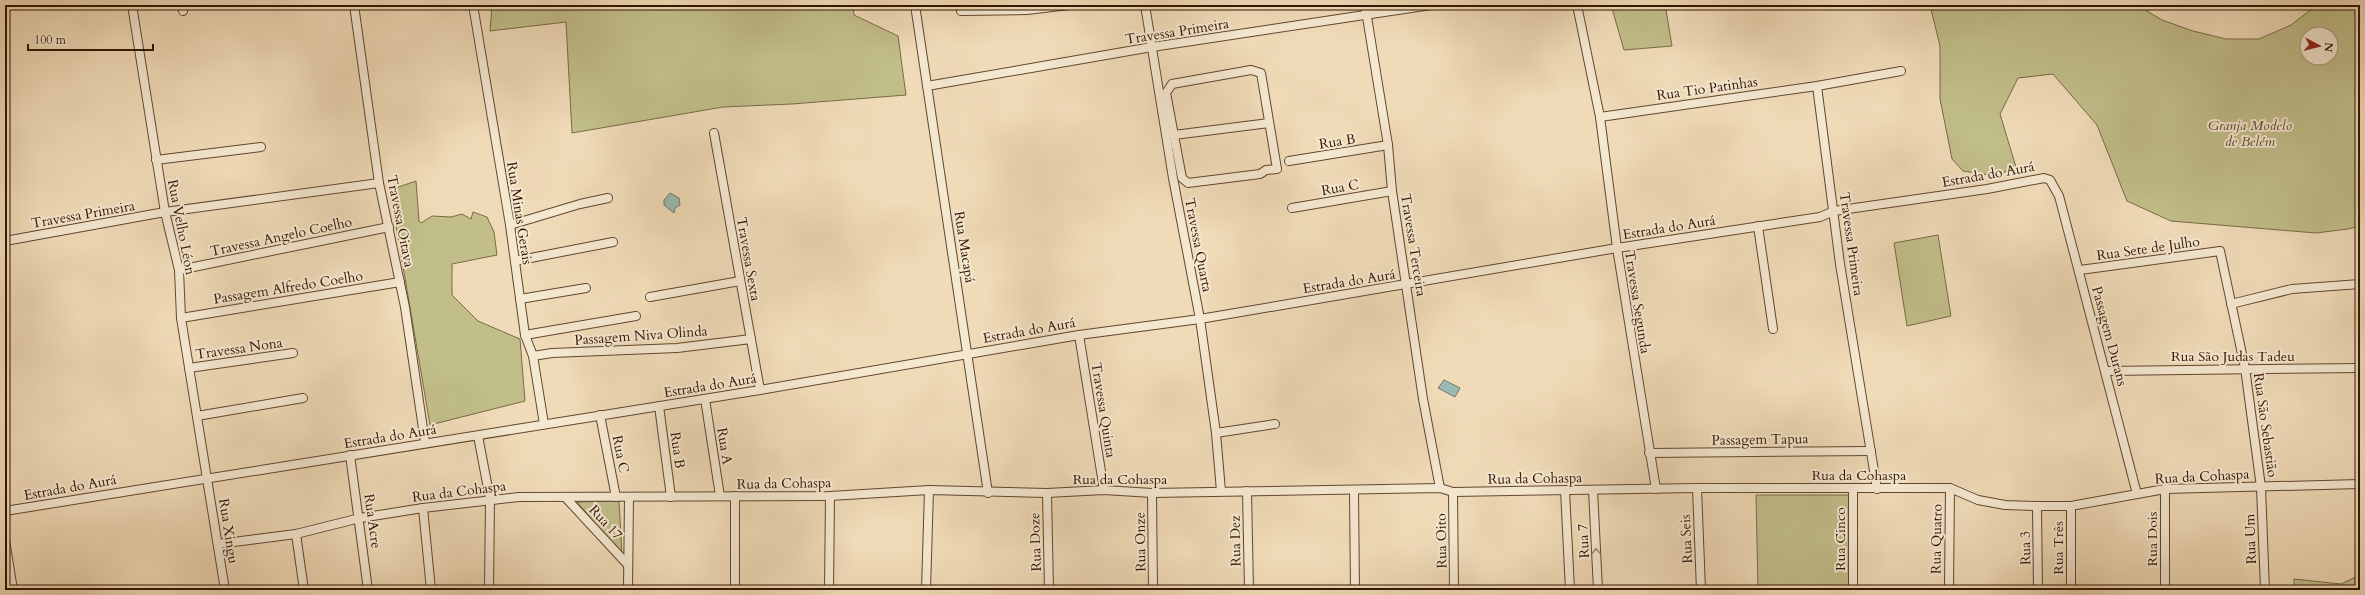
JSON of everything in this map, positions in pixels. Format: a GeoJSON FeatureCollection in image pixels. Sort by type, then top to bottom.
{"type":"FeatureCollection","features":[{"type":"Feature","properties":{"kind":"street","name":"Rua Velho Léon"},"geometry":{"type":"LineString","coordinates":[[132,5],[165,212],[179,270],[181,318],[206,477]]}},
{"type":"Feature","properties":{"kind":"street","name":"Travessa Oitava"},"geometry":{"type":"LineString","coordinates":[[354,5],[379,183],[400,282],[425,442]]}},
{"type":"Feature","properties":{"kind":"street","name":"Rua Minas Gerais"},"geometry":{"type":"LineString","coordinates":[[473,5],[510,225],[525,334],[533,356],[544,424]]}},
{"type":"Feature","properties":{"kind":"street","name":"Rua Macapá"},"geometry":{"type":"LineString","coordinates":[[915,5],[988,493]]}},
{"type":"Feature","properties":{"kind":"street"},"geometry":{"type":"LineString","coordinates":[[961,11],[1000,7],[1027,10],[1069,5]]}},
{"type":"Feature","properties":{"kind":"street","name":"Travessa Quarta"},"geometry":{"type":"LineString","coordinates":[[1145,5],[1173,178],[1200,319],[1216,433],[1221,491]]}},
{"type":"Feature","properties":{"kind":"street","name":"Travessa Terceira"},"geometry":{"type":"LineString","coordinates":[[1365,5],[1388,145],[1392,191],[1423,399],[1440,488]]}},
{"type":"Feature","properties":{"kind":"street","name":"Travessa Primeira"},"geometry":{"type":"LineString","coordinates":[[927,86],[1152,47],[1367,16],[1431,5]]}},
{"type":"Feature","properties":{"kind":"street","name":"Travessa Segunda"},"geometry":{"type":"LineString","coordinates":[[1577,5],[1600,117],[1617,248],[1656,489]]}},
{"type":"Feature","properties":{"kind":"street"},"geometry":{"type":"LineString","coordinates":[[1173,178],[1182,178],[1188,183],[1192,184],[1260,174],[1266,170],[1276,169],[1261,73],[1251,70],[1172,84],[1166,93],[1182,178]]}},
{"type":"Feature","properties":{"kind":"street"},"geometry":{"type":"LineString","coordinates":[[1817,86],[1901,71]]}},
{"type":"Feature","properties":{"kind":"street","name":"Travessa Primeira"},"geometry":{"type":"LineString","coordinates":[[1817,86],[1840,264],[1877,489]]}},
{"type":"Feature","properties":{"kind":"street","name":"Rua Tio Patinhas"},"geometry":{"type":"LineString","coordinates":[[1600,117],[1817,86]]}},
{"type":"Feature","properties":{"kind":"street"},"geometry":{"type":"LineString","coordinates":[[1174,134],[1269,123]]}},
{"type":"Feature","properties":{"kind":"street","name":"Travessa Sexta"},"geometry":{"type":"LineString","coordinates":[[714,133],[760,390]]}},
{"type":"Feature","properties":{"kind":"street","name":"Rua B"},"geometry":{"type":"LineString","coordinates":[[1290,162],[1388,145]]}},
{"type":"Feature","properties":{"kind":"street"},"geometry":{"type":"LineString","coordinates":[[156,160],[261,147]]}},
{"type":"Feature","properties":{"kind":"street","name":"Estrada do Aurá"},"geometry":{"type":"LineString","coordinates":[[5,511],[206,477],[425,442],[478,436],[544,424],[760,390],[1079,335],[1200,319],[1617,248],[1820,218],[1834,210],[1987,189],[2033,178],[2047,179],[2054,185]]}},
{"type":"Feature","properties":{"kind":"street","name":"Travessa Primeira"},"geometry":{"type":"LineString","coordinates":[[5,241],[165,212],[379,183]]}},
{"type":"Feature","properties":{"kind":"street","name":"Passagem Durans"},"geometry":{"type":"LineString","coordinates":[[2054,185],[2080,270],[2137,494]]}},
{"type":"Feature","properties":{"kind":"street","name":"Rua C"},"geometry":{"type":"LineString","coordinates":[[1292,208],[1392,191]]}},
{"type":"Feature","properties":{"kind":"street"},"geometry":{"type":"LineString","coordinates":[[510,225],[580,204],[608,198]]}},
{"type":"Feature","properties":{"kind":"street"},"geometry":{"type":"LineString","coordinates":[[1758,226],[1774,329]]}},
{"type":"Feature","properties":{"kind":"street","name":"Travessa Angelo Coelho"},"geometry":{"type":"LineString","coordinates":[[179,270],[389,227]]}},
{"type":"Feature","properties":{"kind":"street"},"geometry":{"type":"LineString","coordinates":[[515,261],[613,242]]}},
{"type":"Feature","properties":{"kind":"street","name":"Rua Sete de Julho"},"geometry":{"type":"LineString","coordinates":[[2080,270],[2220,251]]}},
{"type":"Feature","properties":{"kind":"street","name":"Rua São Sebastião"},"geometry":{"type":"LineString","coordinates":[[2220,251],[2245,368],[2261,486]]}},
{"type":"Feature","properties":{"kind":"street"},"geometry":{"type":"LineString","coordinates":[[650,297],[740,281]]}},
{"type":"Feature","properties":{"kind":"street","name":"Passagem Alfredo Coelho"},"geometry":{"type":"LineString","coordinates":[[181,318],[400,282]]}},
{"type":"Feature","properties":{"kind":"street"},"geometry":{"type":"LineString","coordinates":[[2231,304],[2292,289],[2360,284]]}},
{"type":"Feature","properties":{"kind":"street"},"geometry":{"type":"LineString","coordinates":[[520,299],[586,288]]}},
{"type":"Feature","properties":{"kind":"street"},"geometry":{"type":"LineString","coordinates":[[525,334],[636,316]]}},
{"type":"Feature","properties":{"kind":"street","name":"Travessa Quinta"},"geometry":{"type":"LineString","coordinates":[[1079,335],[1104,490]]}},
{"type":"Feature","properties":{"kind":"street","name":"Passagem Niva Olinda"},"geometry":{"type":"LineString","coordinates":[[533,356],[552,353],[677,348],[751,339]]}},
{"type":"Feature","properties":{"kind":"street","name":"Travessa Nona"},"geometry":{"type":"LineString","coordinates":[[189,368],[292,353]]}},
{"type":"Feature","properties":{"kind":"street","name":"Rua São Judas Tadeu"},"geometry":{"type":"LineString","coordinates":[[2106,371],[2245,368],[2320,370],[2360,368]]}},
{"type":"Feature","properties":{"kind":"street"},"geometry":{"type":"LineString","coordinates":[[197,416],[304,398]]}},
{"type":"Feature","properties":{"kind":"street","name":"Rua A"},"geometry":{"type":"LineString","coordinates":[[705,399],[720,496]]}},
{"type":"Feature","properties":{"kind":"street","name":"Rua B"},"geometry":{"type":"LineString","coordinates":[[659,406],[671,497]]}},
{"type":"Feature","properties":{"kind":"street","name":"Rua C"},"geometry":{"type":"LineString","coordinates":[[600,415],[616,497]]}},
{"type":"Feature","properties":{"kind":"street"},"geometry":{"type":"LineString","coordinates":[[1216,433],[1275,424]]}},
{"type":"Feature","properties":{"kind":"street"},"geometry":{"type":"LineString","coordinates":[[478,436],[490,499],[490,590]]}},
{"type":"Feature","properties":{"kind":"street","name":"Passagem Tapua"},"geometry":{"type":"LineString","coordinates":[[1649,453],[1871,450]]}},
{"type":"Feature","properties":{"kind":"street","name":"Rua Acre"},"geometry":{"type":"LineString","coordinates":[[350,455],[360,518],[368,590]]}},
{"type":"Feature","properties":{"kind":"street","name":"Rua Xingu"},"geometry":{"type":"LineString","coordinates":[[206,477],[225,590]]}},
{"type":"Feature","properties":{"kind":"street","name":"Rua da Cohaspa"},"geometry":{"type":"LineString","coordinates":[[218,544],[296,534],[360,518],[490,499],[565,497],[830,496],[929,490],[988,493],[1047,493],[1104,490],[1152,493],[1221,491],[1354,491],[1440,488],[1453,492],[1697,488],[1950,488],[1978,500],[2005,505],[2071,506],[2165,489],[2360,484]]}},
{"type":"Feature","properties":{"kind":"street","name":"Rua Um"},"geometry":{"type":"LineString","coordinates":[[2261,486],[2265,590]]}},
{"type":"Feature","properties":{"kind":"street","name":"Rua Seis"},"geometry":{"type":"LineString","coordinates":[[1697,488],[1702,590]]}},
{"type":"Feature","properties":{"kind":"street","name":"Rua Cinco"},"geometry":{"type":"LineString","coordinates":[[1852,590],[1853,488]]}},
{"type":"Feature","properties":{"kind":"street","name":"Rua Quatro"},"geometry":{"type":"LineString","coordinates":[[1949,590],[1950,488]]}},
{"type":"Feature","properties":{"kind":"street","name":"Rua Dois"},"geometry":{"type":"LineString","coordinates":[[2165,489],[2165,590]]}},
{"type":"Feature","properties":{"kind":"street"},"geometry":{"type":"LineString","coordinates":[[926,590],[929,490]]}},
{"type":"Feature","properties":{"kind":"street"},"geometry":{"type":"LineString","coordinates":[[1565,490],[1570,590]]}},
{"type":"Feature","properties":{"kind":"street","name":"Rua 7"},"geometry":{"type":"LineString","coordinates":[[1593,490],[1598,590]]}},
{"type":"Feature","properties":{"kind":"street","name":"Rua Dez"},"geometry":{"type":"LineString","coordinates":[[1247,491],[1249,590]]}},
{"type":"Feature","properties":{"kind":"street"},"geometry":{"type":"LineString","coordinates":[[1354,491],[1355,590]]}},
{"type":"Feature","properties":{"kind":"street","name":"Rua Oito"},"geometry":{"type":"LineString","coordinates":[[1453,492],[1454,590]]}},
{"type":"Feature","properties":{"kind":"street","name":"Rua Doze"},"geometry":{"type":"LineString","coordinates":[[1047,493],[1049,590]]}},
{"type":"Feature","properties":{"kind":"street","name":"Rua Onze"},"geometry":{"type":"LineString","coordinates":[[1152,493],[1154,590]]}},
{"type":"Feature","properties":{"kind":"street"},"geometry":{"type":"LineString","coordinates":[[735,496],[735,590]]}},
{"type":"Feature","properties":{"kind":"street"},"geometry":{"type":"LineString","coordinates":[[829,590],[830,496]]}},
{"type":"Feature","properties":{"kind":"street","name":"Rua 17"},"geometry":{"type":"LineString","coordinates":[[565,497],[628,565]]}},
{"type":"Feature","properties":{"kind":"street"},"geometry":{"type":"LineString","coordinates":[[628,590],[629,497]]}},
{"type":"Feature","properties":{"kind":"street","name":"Rua 3"},"geometry":{"type":"LineString","coordinates":[[2037,506],[2038,590]]}},
{"type":"Feature","properties":{"kind":"street","name":"Rua Três"},"geometry":{"type":"LineString","coordinates":[[2071,506],[2071,590]]}},
{"type":"Feature","properties":{"kind":"street"},"geometry":{"type":"LineString","coordinates":[[423,508],[431,590]]}},
{"type":"Feature","properties":{"kind":"street"},"geometry":{"type":"LineString","coordinates":[[296,534],[304,590]]}},
{"type":"Feature","properties":{"kind":"street"},"geometry":{"type":"LineString","coordinates":[[5,540],[13,590]]}},
{"type":"Feature","properties":{"kind":"green space"},"geometry":{"type":"Polygon","coordinates":[[[492,5],[853,5],[854,15],[898,36],[906,95],[792,104],[723,107],[572,133],[566,22],[490,31],[492,5]]]}},
{"type":"Feature","properties":{"kind":"green space"},"geometry":{"type":"Polygon","coordinates":[[[1611,5],[1670,5],[1666,10],[1672,46],[1624,50],[1611,5]]]}},
{"type":"Feature","properties":{"kind":"green space","name":"Granja Modelo de Belém"},"geometry":{"type":"Polygon","coordinates":[[[1930,5],[2137,5],[2162,20],[2193,31],[2226,39],[2259,39],[2291,25],[2317,5],[2360,5],[2360,226],[2316,233],[2171,221],[2127,201],[2097,125],[2053,74],[2018,78],[2000,114],[2016,167],[1996,176],[1963,171],[1952,159],[1940,99],[1940,46],[1930,5]]]}},
{"type":"Feature","properties":{"kind":"green space"},"geometry":{"type":"Polygon","coordinates":[[[416,181],[419,221],[421,223],[432,216],[451,217],[462,214],[471,219],[473,212],[487,217],[494,232],[497,255],[452,264],[452,295],[478,321],[520,339],[525,401],[430,425],[390,190],[416,181]]]}},
{"type":"Feature","properties":{"kind":"green space"},"geometry":{"type":"Polygon","coordinates":[[[1938,235],[1951,316],[1907,326],[1894,243],[1938,235]]]}},
{"type":"Feature","properties":{"kind":"green space"},"geometry":{"type":"Polygon","coordinates":[[[1756,495],[1855,495],[1854,590],[1758,590],[1756,495]]]}},
{"type":"Feature","properties":{"kind":"green space"},"geometry":{"type":"Polygon","coordinates":[[[619,501],[622,554],[577,502],[619,501]]]}},
{"type":"Feature","properties":{"kind":"green space"},"geometry":{"type":"Polygon","coordinates":[[[2360,575],[2360,590],[2294,590],[2294,579],[2341,584],[2360,575]]]}},
{"type":"Feature","properties":{"kind":"water"},"geometry":{"type":"Polygon","coordinates":[[[670,193],[679,198],[680,205],[675,208],[674,213],[664,205],[664,200],[670,193]]]}},
{"type":"Feature","properties":{"kind":"water"},"geometry":{"type":"Polygon","coordinates":[[[1444,380],[1460,388],[1455,397],[1438,388],[1444,380]]]}}]}
